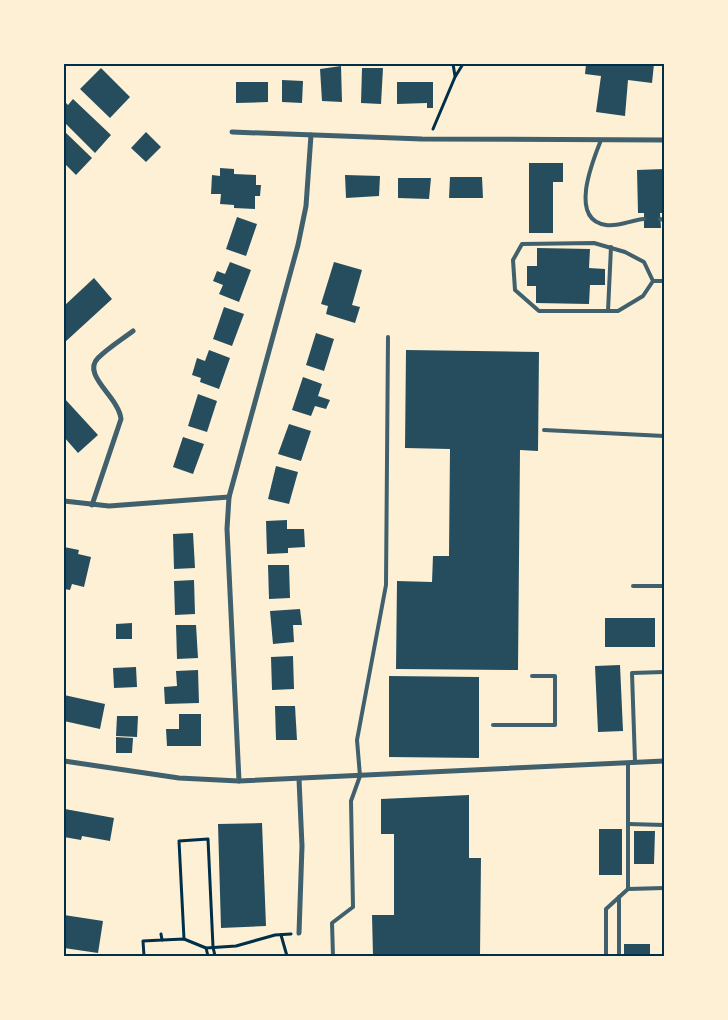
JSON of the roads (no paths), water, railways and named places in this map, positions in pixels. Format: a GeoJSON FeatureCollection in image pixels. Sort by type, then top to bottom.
{"type":"FeatureCollection","features":[{"type":"Feature","properties":{"kind":"street"},"geometry":{"type":"LineString","coordinates":[[232,132],[429,139],[664,140]]}},
{"type":"Feature","properties":{"kind":"street"},"geometry":{"type":"LineString","coordinates":[[239,781],[227,529],[229,497],[298,245],[306,206],[312,135]]}},
{"type":"Feature","properties":{"kind":"street"},"geometry":{"type":"LineString","coordinates":[[92,505],[121,419],[120,410],[115,402],[94,377],[92,371],[94,362],[133,331]]}},
{"type":"Feature","properties":{"kind":"street"},"geometry":{"type":"LineString","coordinates":[[64,501],[92,505],[139,505],[229,497]]}},
{"type":"Feature","properties":{"kind":"street"},"geometry":{"type":"LineString","coordinates":[[64,761],[179,778],[239,781],[664,761]]}},
{"type":"Feature","properties":{"kind":"street"},"geometry":{"type":"LineString","coordinates":[[299,779],[302,846],[299,933]]}},
{"type":"Feature","properties":{"kind":"lane"},"geometry":{"type":"LineString","coordinates":[[601,140],[588,174],[586,189],[587,211],[595,221],[605,225],[622,225],[630,220],[644,219]]}},
{"type":"Feature","properties":{"kind":"lane"},"geometry":{"type":"LineString","coordinates":[[594,243],[611,247],[644,262],[653,281],[643,296],[618,311],[539,311],[515,290],[512,260],[522,244],[594,243]]}},
{"type":"Feature","properties":{"kind":"lane"},"geometry":{"type":"LineString","coordinates":[[608,311],[611,247]]}},
{"type":"Feature","properties":{"kind":"lane"},"geometry":{"type":"LineString","coordinates":[[653,281],[664,282]]}},
{"type":"Feature","properties":{"kind":"lane"},"geometry":{"type":"LineString","coordinates":[[333,956],[332,923],[353,907],[351,801],[360,776],[357,740],[386,584],[388,337]]}},
{"type":"Feature","properties":{"kind":"lane"},"geometry":{"type":"LineString","coordinates":[[544,430],[664,436]]}},
{"type":"Feature","properties":{"kind":"lane"},"geometry":{"type":"LineString","coordinates":[[633,586],[664,586]]}},
{"type":"Feature","properties":{"kind":"lane"},"geometry":{"type":"LineString","coordinates":[[635,762],[632,673],[664,672]]}},
{"type":"Feature","properties":{"kind":"lane"},"geometry":{"type":"LineString","coordinates":[[493,725],[555,726],[555,676],[532,676]]}},
{"type":"Feature","properties":{"kind":"lane"},"geometry":{"type":"LineString","coordinates":[[628,762],[628,889]]}},
{"type":"Feature","properties":{"kind":"lane"},"geometry":{"type":"LineString","coordinates":[[628,824],[664,825]]}},
{"type":"Feature","properties":{"kind":"lane"},"geometry":{"type":"LineString","coordinates":[[606,956],[606,909],[628,889],[664,888]]}},
{"type":"Feature","properties":{"kind":"lane"},"geometry":{"type":"LineString","coordinates":[[619,897],[619,956]]}}]}
